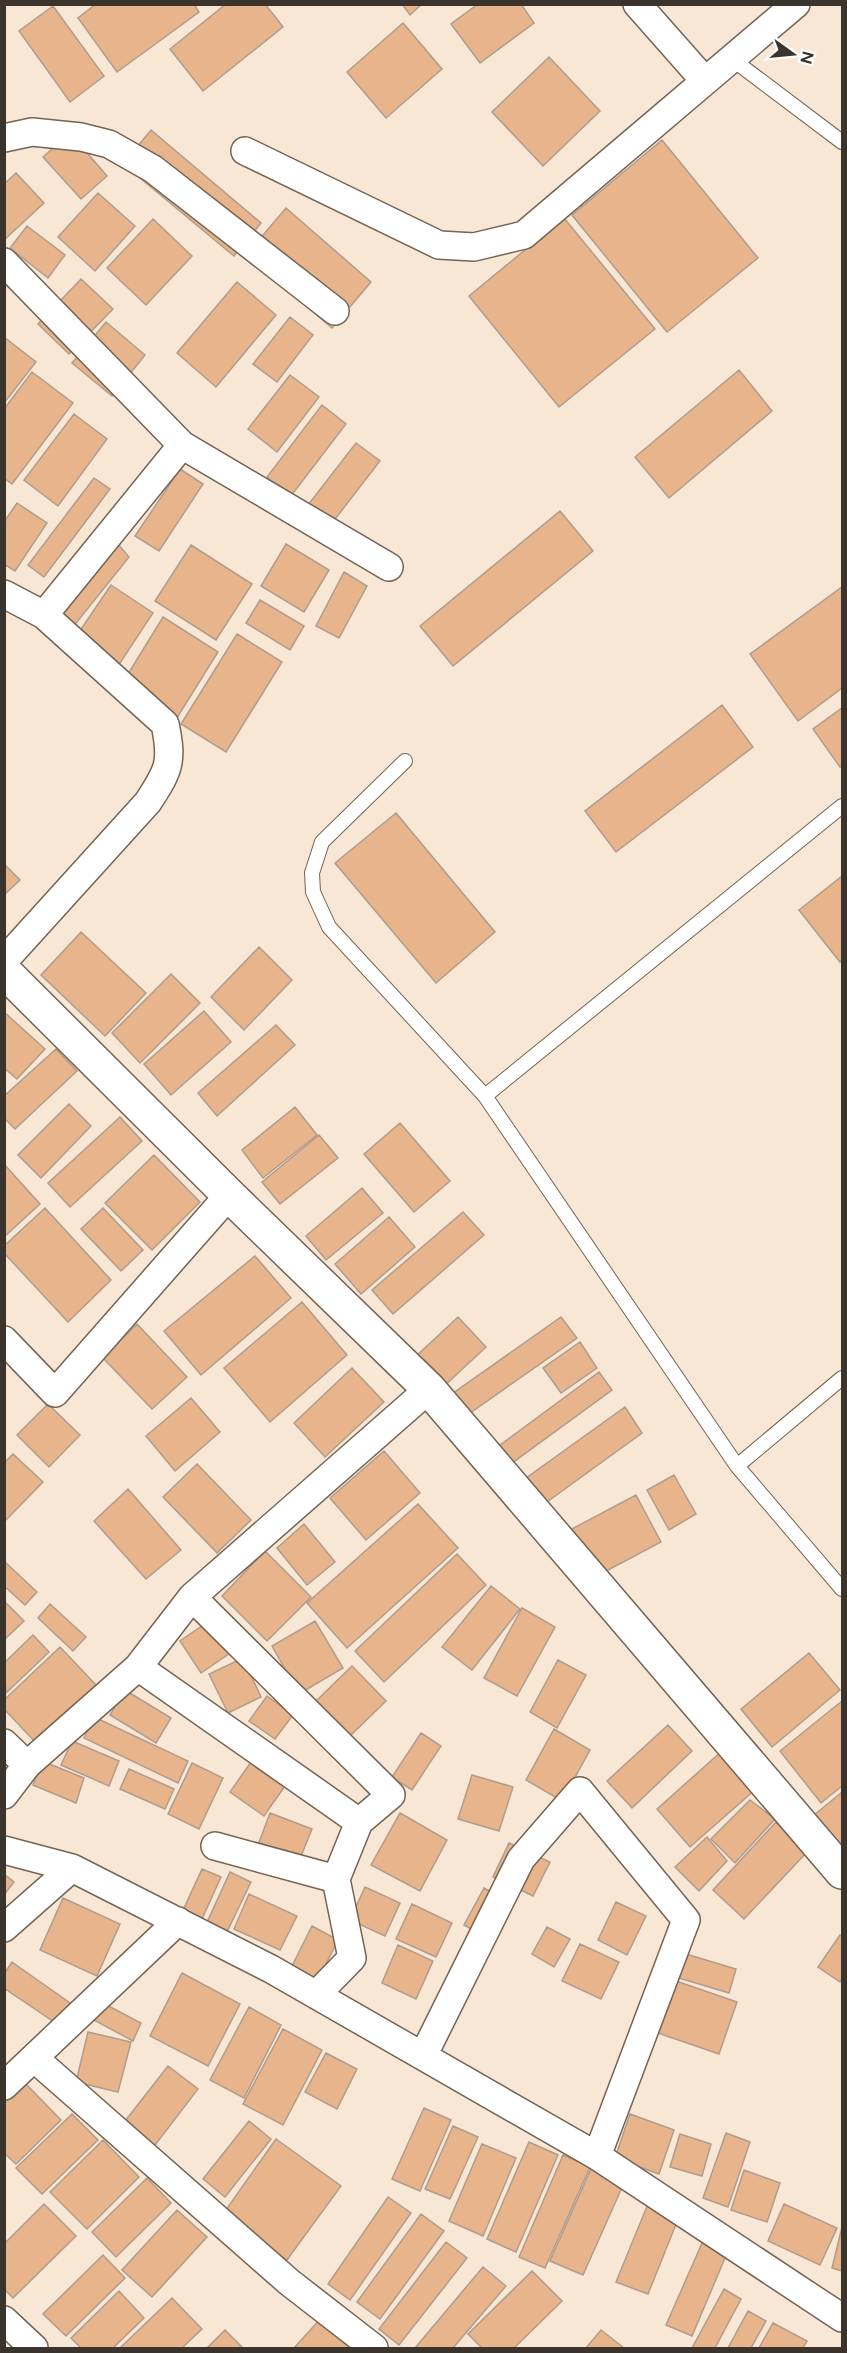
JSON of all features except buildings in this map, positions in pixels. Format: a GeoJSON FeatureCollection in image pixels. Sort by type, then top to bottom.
{"type":"FeatureCollection","features":[{"type":"Feature","properties":{"kind":"street"},"geometry":{"type":"LineString","coordinates":[[637,4],[705,81]]}},
{"type":"Feature","properties":{"kind":"street"},"geometry":{"type":"LineString","coordinates":[[245,151],[439,245],[474,247],[524,235],[796,4]]}},
{"type":"Feature","properties":{"kind":"street"},"geometry":{"type":"LineString","coordinates":[[4,138],[32,132],[81,137],[109,144],[153,170],[335,311]]}},
{"type":"Feature","properties":{"kind":"street"},"geometry":{"type":"LineString","coordinates":[[4,262],[182,445],[389,567]]}},
{"type":"Feature","properties":{"kind":"street"},"geometry":{"type":"LineString","coordinates":[[44,615],[182,445]]}},
{"type":"Feature","properties":{"kind":"street"},"geometry":{"type":"LineString","coordinates":[[4,594],[44,615],[165,723],[170,749],[166,774],[148,802],[4,961]]}},
{"type":"Feature","properties":{"kind":"street"},"geometry":{"type":"LineString","coordinates":[[4,971],[229,1195],[429,1389],[843,1872]]}},
{"type":"Feature","properties":{"kind":"street"},"geometry":{"type":"LineString","coordinates":[[4,1340],[55,1393],[229,1195]]}},
{"type":"Feature","properties":{"kind":"street"},"geometry":{"type":"LineString","coordinates":[[4,1795],[27,1765],[138,1667],[192,1597],[429,1389]]}},
{"type":"Feature","properties":{"kind":"street"},"geometry":{"type":"LineString","coordinates":[[192,1597],[391,1795],[359,1822],[336,1879],[352,1958],[316,1995]]}},
{"type":"Feature","properties":{"kind":"street"},"geometry":{"type":"LineString","coordinates":[[138,1667],[359,1822]]}},
{"type":"Feature","properties":{"kind":"street"},"geometry":{"type":"LineString","coordinates":[[4,1743],[27,1765]]}},
{"type":"Feature","properties":{"kind":"street"},"geometry":{"type":"LineString","coordinates":[[423,2056],[521,1859],[580,1791],[686,1920],[597,2156]]}},
{"type":"Feature","properties":{"kind":"street"},"geometry":{"type":"LineString","coordinates":[[215,1846],[336,1879]]}},
{"type":"Feature","properties":{"kind":"street"},"geometry":{"type":"LineString","coordinates":[[4,1850],[72,1868],[178,1921],[316,1995],[597,2156],[843,2318]]}},
{"type":"Feature","properties":{"kind":"street"},"geometry":{"type":"LineString","coordinates":[[4,1928],[72,1868]]}},
{"type":"Feature","properties":{"kind":"street"},"geometry":{"type":"LineString","coordinates":[[4,2086],[178,1921]]}},
{"type":"Feature","properties":{"kind":"street"},"geometry":{"type":"LineString","coordinates":[[34,2058],[289,2282],[375,2349]]}},
{"type":"Feature","properties":{"kind":"street"},"geometry":{"type":"LineString","coordinates":[[4,2320],[34,2349]]}},
{"type":"Feature","properties":{"kind":"lane"},"geometry":{"type":"LineString","coordinates":[[732,58],[843,142]]}},
{"type":"Feature","properties":{"kind":"lane"},"geometry":{"type":"LineString","coordinates":[[405,761],[322,842],[312,873],[313,892],[329,927],[485,1096],[737,1466],[843,1589]]}},
{"type":"Feature","properties":{"kind":"lane"},"geometry":{"type":"LineString","coordinates":[[485,1096],[843,806]]}},
{"type":"Feature","properties":{"kind":"lane"},"geometry":{"type":"LineString","coordinates":[[737,1466],[843,1378]]}}]}
